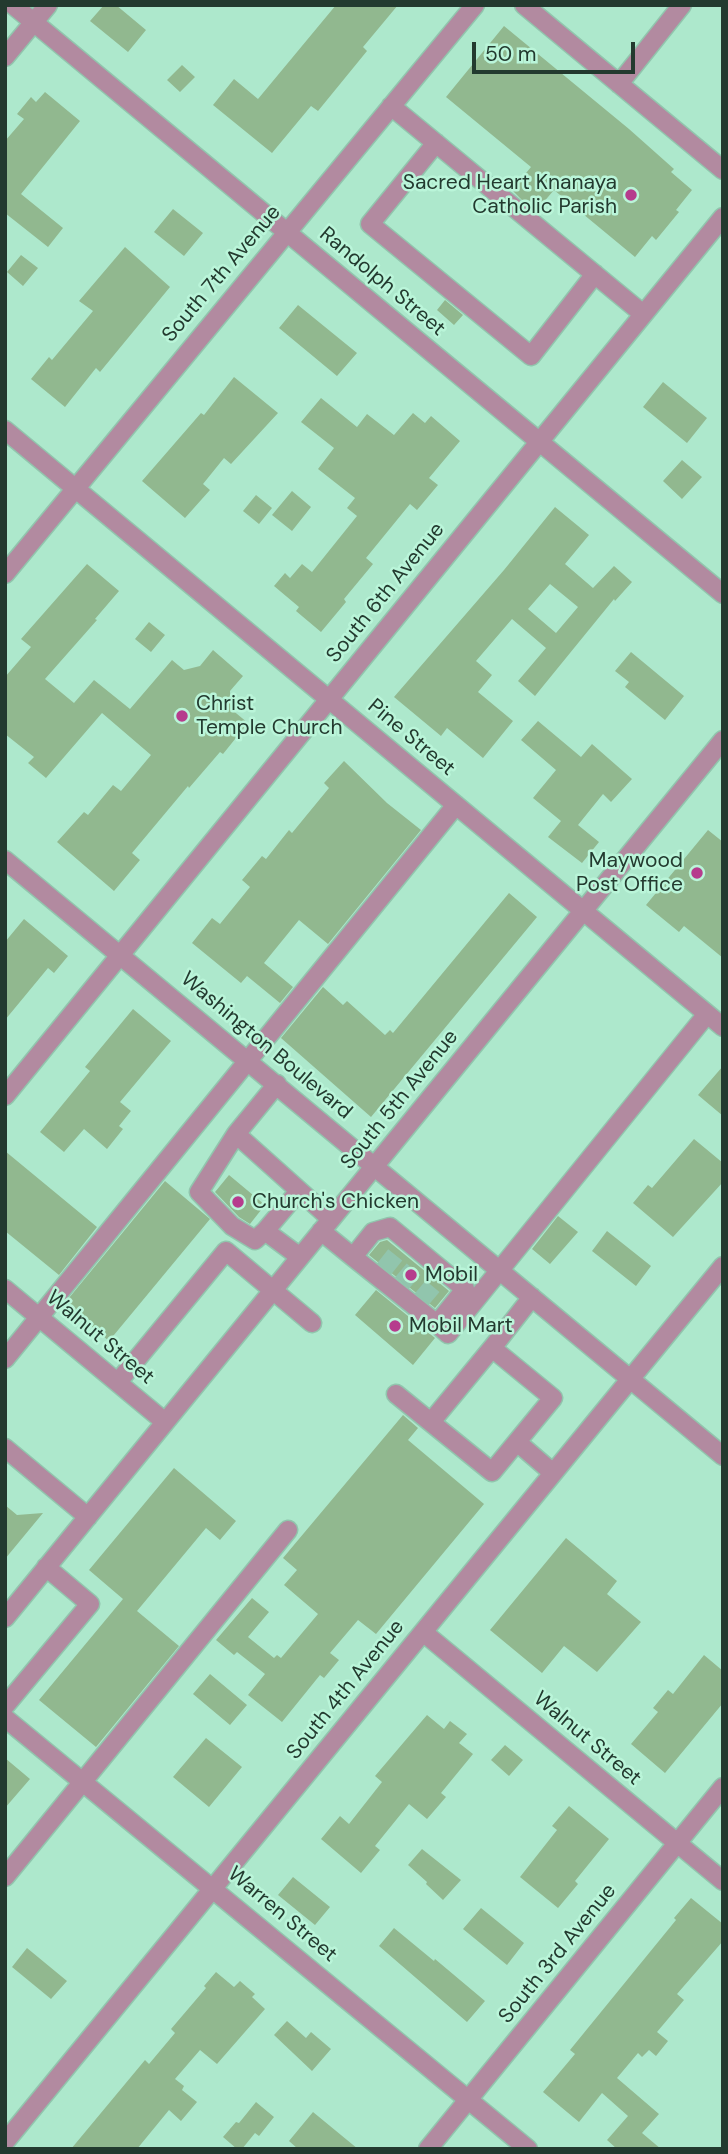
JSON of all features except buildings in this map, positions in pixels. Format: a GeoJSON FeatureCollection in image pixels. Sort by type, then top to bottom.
{"type":"FeatureCollection","features":[{"type":"Feature","properties":{"kind":"street","name":"Randolph Street"},"geometry":{"type":"LineString","coordinates":[[13,5],[723,594]]}},
{"type":"Feature","properties":{"kind":"street"},"geometry":{"type":"LineString","coordinates":[[5,57],[48,5]]}},
{"type":"Feature","properties":{"kind":"street","name":"South 7th Avenue"},"geometry":{"type":"LineString","coordinates":[[5,574],[475,5]]}},
{"type":"Feature","properties":{"kind":"street"},"geometry":{"type":"LineString","coordinates":[[524,5],[723,170]]}},
{"type":"Feature","properties":{"kind":"street"},"geometry":{"type":"LineString","coordinates":[[618,84],[682,5]]}},
{"type":"Feature","properties":{"kind":"street"},"geometry":{"type":"LineString","coordinates":[[391,106],[643,314]]}},
{"type":"Feature","properties":{"kind":"street"},"geometry":{"type":"LineString","coordinates":[[436,143],[370,224],[531,356],[595,274]]}},
{"type":"Feature","properties":{"kind":"street","name":"South 6th Avenue"},"geometry":{"type":"LineString","coordinates":[[5,1096],[723,217]]}},
{"type":"Feature","properties":{"kind":"street","name":"Pine Street"},"geometry":{"type":"LineString","coordinates":[[5,430],[723,1027]]}},
{"type":"Feature","properties":{"kind":"street","name":"South 5th Avenue"},"geometry":{"type":"LineString","coordinates":[[5,1618],[723,740]]}},
{"type":"Feature","properties":{"kind":"street"},"geometry":{"type":"LineString","coordinates":[[5,1359],[456,805]]}},
{"type":"Feature","properties":{"kind":"street","name":"Washington Boulevard"},"geometry":{"type":"LineString","coordinates":[[5,860],[723,1456]]}},
{"type":"Feature","properties":{"kind":"street"},"geometry":{"type":"LineString","coordinates":[[236,1134],[299,1191],[353,1257],[381,1273],[418,1303],[436,1324],[499,1270],[707,1014]]}},
{"type":"Feature","properties":{"kind":"street"},"geometry":{"type":"LineString","coordinates":[[277,1084],[236,1134],[199,1192],[232,1226],[255,1240],[299,1191]]}},
{"type":"Feature","properties":{"kind":"street"},"geometry":{"type":"LineString","coordinates":[[353,1257],[373,1232],[390,1227],[403,1245],[441,1276],[473,1292]]}},
{"type":"Feature","properties":{"kind":"street"},"geometry":{"type":"LineString","coordinates":[[265,1231],[300,1257]]}},
{"type":"Feature","properties":{"kind":"street"},"geometry":{"type":"LineString","coordinates":[[118,1382],[226,1251],[312,1323]]}},
{"type":"Feature","properties":{"kind":"street","name":"South 4th Avenue"},"geometry":{"type":"LineString","coordinates":[[6,2146],[213,1888],[723,1266]]}},
{"type":"Feature","properties":{"kind":"street","name":"Walnut Street"},"geometry":{"type":"LineString","coordinates":[[5,1289],[165,1422]]}},
{"type":"Feature","properties":{"kind":"street"},"geometry":{"type":"LineString","coordinates":[[431,1422],[532,1297]]}},
{"type":"Feature","properties":{"kind":"street"},"geometry":{"type":"LineString","coordinates":[[397,1394],[492,1472],[552,1398],[492,1348]]}},
{"type":"Feature","properties":{"kind":"street"},"geometry":{"type":"LineString","coordinates":[[517,1442],[553,1474]]}},
{"type":"Feature","properties":{"kind":"street"},"geometry":{"type":"LineString","coordinates":[[5,1448],[88,1517]]}},
{"type":"Feature","properties":{"kind":"street"},"geometry":{"type":"LineString","coordinates":[[5,1877],[288,1530]]}},
{"type":"Feature","properties":{"kind":"street"},"geometry":{"type":"LineString","coordinates":[[5,1706],[90,1604],[46,1567]]}},
{"type":"Feature","properties":{"kind":"street","name":"Walnut Street"},"geometry":{"type":"LineString","coordinates":[[423,1632],[723,1881]]}},
{"type":"Feature","properties":{"kind":"street","name":"Warren Street"},"geometry":{"type":"LineString","coordinates":[[5,1718],[528,2149]]}},
{"type":"Feature","properties":{"kind":"street","name":"South 3rd Avenue"},"geometry":{"type":"LineString","coordinates":[[428,2149],[723,1787]]}},
{"type":"Feature","properties":{"kind":"tunnel"},"geometry":{"type":"LineString","coordinates":[[384,1269],[400,1249]]}},
{"type":"Feature","properties":{"kind":"tunnel"},"geometry":{"type":"LineString","coordinates":[[402,1283],[418,1264]]}},
{"type":"Feature","properties":{"kind":"tunnel"},"geometry":{"type":"LineString","coordinates":[[421,1300],[437,1281]]}},
{"type":"Feature","properties":{"kind":"place","name":"Sacred Heart Knanaya Catholic Parish"},"geometry":{"type":"Point","coordinates":[631,195]}},
{"type":"Feature","properties":{"kind":"place","name":"Christ Temple Church"},"geometry":{"type":"Point","coordinates":[182,716]}},
{"type":"Feature","properties":{"kind":"place","name":"Maywood Post Office"},"geometry":{"type":"Point","coordinates":[697,873]}},
{"type":"Feature","properties":{"kind":"place","name":"Church's Chicken"},"geometry":{"type":"Point","coordinates":[238,1202]}},
{"type":"Feature","properties":{"kind":"place","name":"Mobil"},"geometry":{"type":"Point","coordinates":[411,1275]}},
{"type":"Feature","properties":{"kind":"place","name":"Mobil Mart"},"geometry":{"type":"Point","coordinates":[395,1326]}}]}
